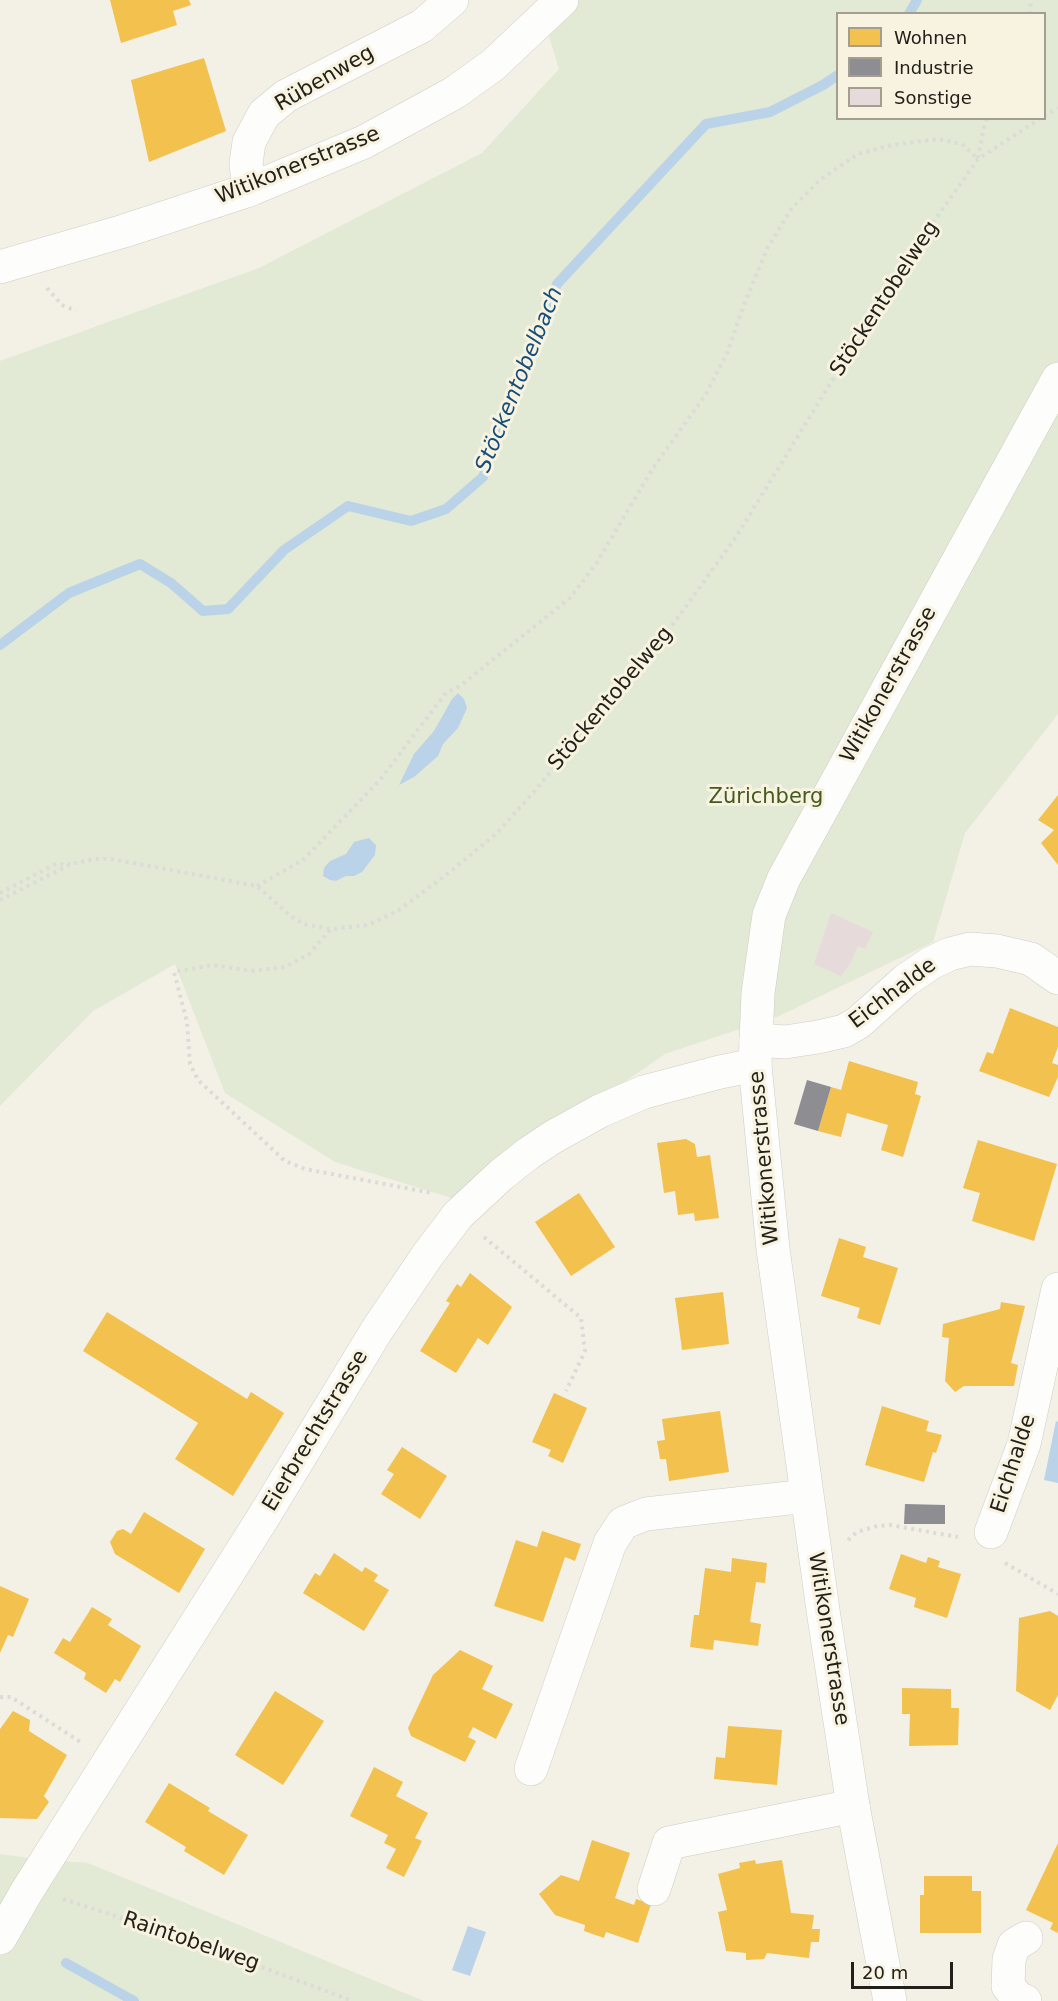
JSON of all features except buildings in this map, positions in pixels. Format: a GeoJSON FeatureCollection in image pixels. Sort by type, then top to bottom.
{"type":"FeatureCollection","features":[{"type":"Feature","properties":{"kind":"main road","name":"Rübenweg"},"geometry":{"type":"LineString","coordinates":[[249,190],[246,164],[249,142],[264,114],[286,96],[423,26],[452,0]]}},
{"type":"Feature","properties":{"kind":"main road","name":"Witikonerstrasse"},"geometry":{"type":"LineString","coordinates":[[0,267],[124,231],[249,190],[364,142],[454,93],[493,65],[562,0]]}},
{"type":"Feature","properties":{"kind":"main road","name":"Witikonerstrasse"},"geometry":{"type":"LineString","coordinates":[[890,2001],[853,1806],[773,1249],[756,1053],[758,993],[769,915],[784,878],[1058,379]]}},
{"type":"Feature","properties":{"kind":"main road","name":"Eichhalde"},"geometry":{"type":"LineString","coordinates":[[756,1053],[784,1042],[844,1031],[858,1023],[906,980],[931,963],[950,954],[970,949],[1044,952],[1058,978]]}},
{"type":"Feature","properties":{"kind":"main road","name":"Eierbrechtstrasse"},"geometry":{"type":"LineString","coordinates":[[0,1938],[27,1891],[264,1516],[377,1330],[458,1215],[501,1174],[529,1153],[600,1111],[644,1092],[698,1077],[756,1053]]}},
{"type":"Feature","properties":{"kind":"main road","name":"Eichhalde"},"geometry":{"type":"LineString","coordinates":[[991,1532],[1024,1444],[1058,1289]]}},
{"type":"Feature","properties":{"kind":"main road"},"geometry":{"type":"LineString","coordinates":[[531,1769],[610,1543],[623,1523],[646,1514],[807,1496]]}},
{"type":"Feature","properties":{"kind":"main road"},"geometry":{"type":"LineString","coordinates":[[654,1889],[669,1843],[853,1806]]}},
{"type":"Feature","properties":{"kind":"main road"},"geometry":{"type":"LineString","coordinates":[[1025,2001],[1018,1998],[1008,1986],[1009,1959],[1014,1945],[1026,1938]]}},
{"type":"Feature","properties":{"kind":"path"},"geometry":{"type":"LineString","coordinates":[[978,159],[982,131],[986,120]]}},
{"type":"Feature","properties":{"kind":"path","name":"Stöckentobelweg"},"geometry":{"type":"LineString","coordinates":[[257,886],[289,915],[303,924],[331,929],[368,925],[399,910],[452,871],[496,834],[533,794],[671,627],[736,537],[905,262],[978,159],[1038,120]]}},
{"type":"Feature","properties":{"kind":"path"},"geometry":{"type":"LineString","coordinates":[[0,893],[56,864],[71,864],[94,859],[111,859],[257,886],[303,860],[379,781],[446,693],[460,686],[570,597],[596,564],[653,468],[706,394],[728,351],[742,308],[766,249],[792,208],[821,179],[858,154],[892,145],[938,139],[962,144],[978,159]]}},
{"type":"Feature","properties":{"kind":"path"},"geometry":{"type":"LineString","coordinates":[[45,284],[49,292],[62,305],[76,311]]}},
{"type":"Feature","properties":{"kind":"path"},"geometry":{"type":"LineString","coordinates":[[0,900],[71,864]]}},
{"type":"Feature","properties":{"kind":"path"},"geometry":{"type":"LineString","coordinates":[[331,929],[309,954],[285,967],[251,971],[213,964],[174,972],[187,1022],[190,1064],[198,1080],[285,1161],[304,1169],[423,1190]]}},
{"type":"Feature","properties":{"kind":"path"},"geometry":{"type":"LineString","coordinates":[[458,1215],[581,1318],[585,1351],[566,1391]]}},
{"type":"Feature","properties":{"kind":"path"},"geometry":{"type":"LineString","coordinates":[[849,1548],[848,1539],[867,1528],[878,1526],[890,1525],[962,1537],[991,1532],[1002,1562],[1058,1594]]}},
{"type":"Feature","properties":{"kind":"path"},"geometry":{"type":"LineString","coordinates":[[0,1698],[11,1697],[109,1760]]}},
{"type":"Feature","properties":{"kind":"path","name":"Raintobelweg"},"geometry":{"type":"LineString","coordinates":[[27,1891],[50,1895],[189,1940],[353,2001]]}},
{"type":"Feature","properties":{"kind":"green space","name":"Zürichberg"},"geometry":{"type":"Polygon","coordinates":[[[538,0],[1058,0],[1058,714],[965,833],[933,942],[779,1016],[665,1054],[455,1199],[335,1162],[225,1093],[175,964],[93,1011],[0,1106],[0,361],[259,268],[482,153],[559,69],[538,0]]]}},
{"type":"Feature","properties":{"kind":"green space"},"geometry":{"type":"Polygon","coordinates":[[[0,1854],[88,1863],[424,2001],[0,2001],[0,1854]]]}},
{"type":"Feature","properties":{"kind":"water"},"geometry":{"type":"Polygon","coordinates":[[[458,693],[464,699],[467,708],[458,728],[443,744],[438,756],[414,777],[399,785],[414,754],[434,731],[452,699],[458,693]]]}},
{"type":"Feature","properties":{"kind":"water"},"geometry":{"type":"Polygon","coordinates":[[[369,838],[376,845],[375,855],[362,872],[336,881],[323,876],[324,868],[330,861],[346,854],[354,842],[369,838]]]}},
{"type":"Feature","properties":{"kind":"water"},"geometry":{"type":"Polygon","coordinates":[[[1056,1421],[1058,1422],[1058,1483],[1044,1480],[1056,1421]]]}},
{"type":"Feature","properties":{"kind":"water"},"geometry":{"type":"Polygon","coordinates":[[[468,1926],[486,1932],[470,1976],[452,1970],[468,1926]]]}},
{"type":"Feature","properties":{"kind":"waterway","name":"Stöckentobelbach"},"geometry":{"type":"LineString","coordinates":[[910,12],[917,0]]}},
{"type":"Feature","properties":{"kind":"waterway","name":"Stöckentobelbach"},"geometry":{"type":"LineString","coordinates":[[0,645],[69,593],[140,564],[171,583],[203,611],[228,609],[284,550],[348,506],[411,521],[446,509],[483,477],[557,284],[706,124],[770,112],[836,76]]}},
{"type":"Feature","properties":{"kind":"waterway"},"geometry":{"type":"LineString","coordinates":[[66,1963],[134,2001]]}}]}
